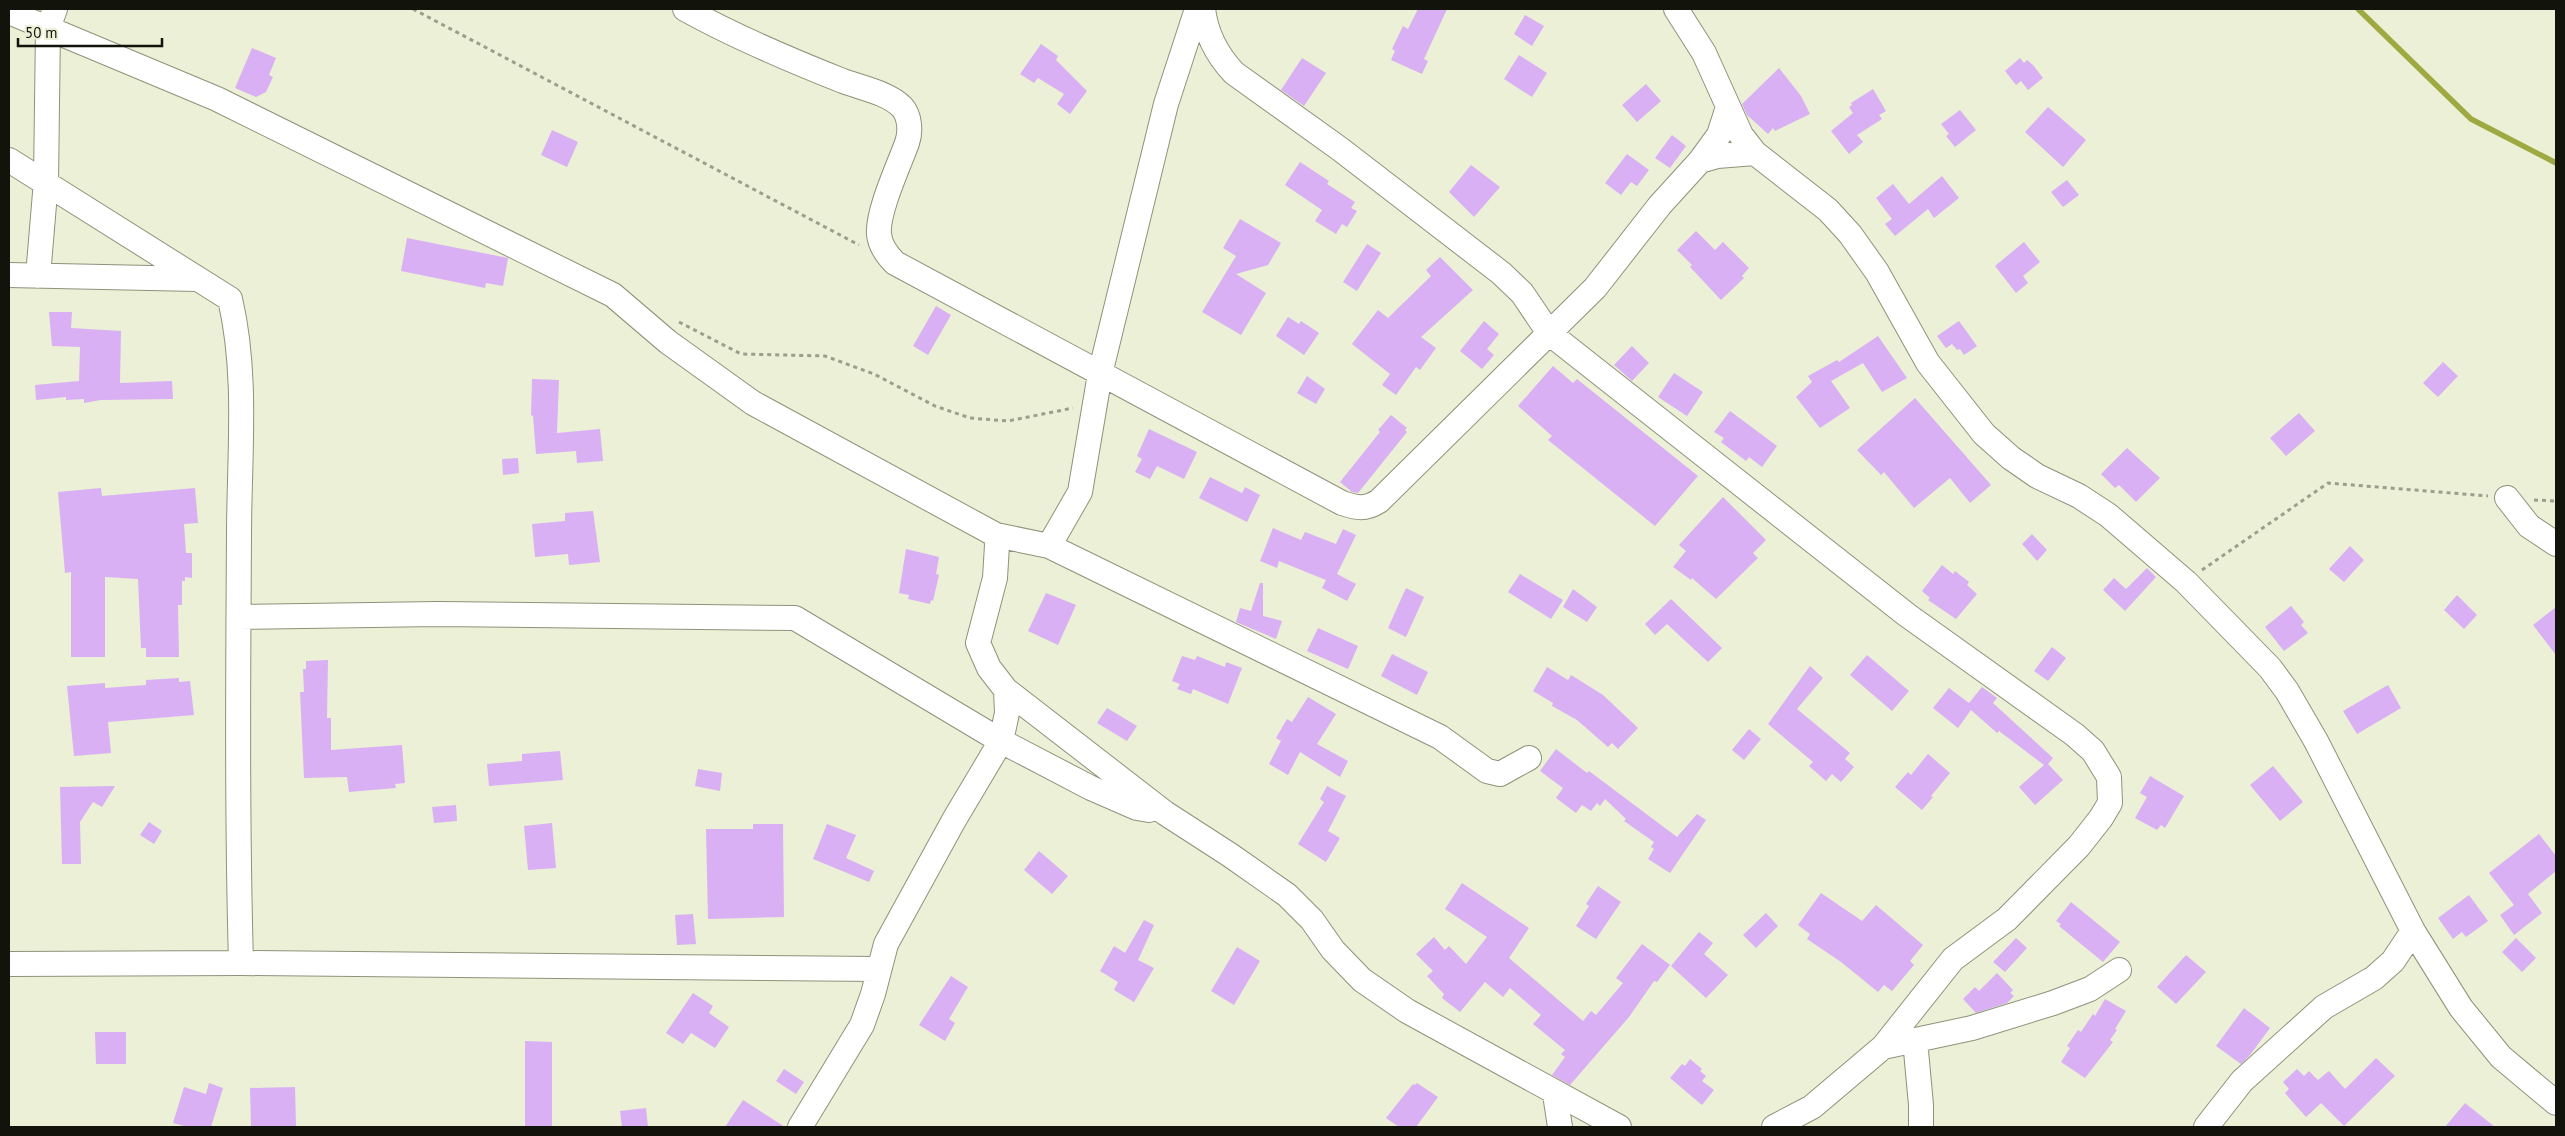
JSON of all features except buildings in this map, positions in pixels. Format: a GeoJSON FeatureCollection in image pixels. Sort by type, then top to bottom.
{"type":"FeatureCollection","features":[{"type":"Feature","properties":{"kind":"street"},"geometry":{"type":"LineString","coordinates":[[685,9],[713,24],[776,52],[884,96],[902,108],[909,121],[908,140],[883,212],[879,233],[884,251],[895,263],[1342,503],[1356,508],[1369,508],[1379,501],[1595,288],[1660,205],[1700,161],[1719,135],[1728,107]]}},
{"type":"Feature","properties":{"kind":"street"},"geometry":{"type":"LineString","coordinates":[[1049,546],[1080,492],[1093,404],[1100,374],[1166,104],[1197,9]]}},
{"type":"Feature","properties":{"kind":"street"},"geometry":{"type":"LineString","coordinates":[[1203,9],[1204,19],[1219,57],[1247,83],[1340,149],[1501,273],[1522,293],[1549,333],[1908,615],[2075,735],[2093,752],[2109,777],[2110,803],[2084,839],[2007,919],[1953,959],[1883,1047],[1812,1106],[1774,1127]]}},
{"type":"Feature","properties":{"kind":"street"},"geometry":{"type":"LineString","coordinates":[[1676,9],[1704,53],[1740,135],[1755,152],[1828,210],[1850,234],[1877,272],[1928,363],[1984,434],[2011,458],[2038,476],[2079,496],[2108,516],[2186,582],[2270,668],[2287,691],[2316,741],[2413,931],[2461,1008],[2481,1035],[2501,1057],[2556,1103]]}},
{"type":"Feature","properties":{"kind":"street"},"geometry":{"type":"LineString","coordinates":[[9,12],[51,18],[613,295],[668,342],[753,403],[996,535],[1049,546],[1440,737],[1487,771],[1500,774],[1529,758]]}},
{"type":"Feature","properties":{"kind":"street"},"geometry":{"type":"LineString","coordinates":[[38,276],[46,182],[51,18]]}},
{"type":"Feature","properties":{"kind":"street"},"geometry":{"type":"LineString","coordinates":[[1180,62],[1193,58],[1219,57]]}},
{"type":"Feature","properties":{"kind":"street"},"geometry":{"type":"LineString","coordinates":[[1700,161],[1716,156],[1755,152]]}},
{"type":"Feature","properties":{"kind":"street"},"geometry":{"type":"LineString","coordinates":[[9,160],[197,280],[230,298],[236,326],[240,429],[240,963]]}},
{"type":"Feature","properties":{"kind":"street"},"geometry":{"type":"LineString","coordinates":[[9,275],[197,280]]}},
{"type":"Feature","properties":{"kind":"street"},"geometry":{"type":"LineString","coordinates":[[1093,404],[1130,390]]}},
{"type":"Feature","properties":{"kind":"street"},"geometry":{"type":"LineString","coordinates":[[2507,498],[2529,526],[2556,544]]}},
{"type":"Feature","properties":{"kind":"street"},"geometry":{"type":"LineString","coordinates":[[996,535],[995,578],[978,643],[989,668],[1006,690],[1165,813],[1230,855],[1287,896],[1312,920],[1333,950],[1362,980],[1407,1011],[1555,1094],[1619,1127]]}},
{"type":"Feature","properties":{"kind":"street"},"geometry":{"type":"LineString","coordinates":[[239,617],[438,614],[795,618],[1001,740],[1091,788],[1136,808],[1165,813]]}},
{"type":"Feature","properties":{"kind":"street"},"geometry":{"type":"LineString","coordinates":[[800,1127],[862,1024],[873,994],[886,944],[898,920],[1001,740],[1007,713],[1006,690]]}},
{"type":"Feature","properties":{"kind":"street"},"geometry":{"type":"LineString","coordinates":[[2206,1127],[2242,1081],[2324,1006],[2374,978],[2393,961],[2413,931]]}},
{"type":"Feature","properties":{"kind":"street"},"geometry":{"type":"LineString","coordinates":[[9,964],[240,963],[878,969]]}},
{"type":"Feature","properties":{"kind":"street"},"geometry":{"type":"LineString","coordinates":[[1883,1047],[1972,1028],[2053,1003],[2090,989],[2119,970]]}},
{"type":"Feature","properties":{"kind":"street"},"geometry":{"type":"LineString","coordinates":[[1915,1040],[1921,1105],[1921,1127]]}},
{"type":"Feature","properties":{"kind":"street"},"geometry":{"type":"LineString","coordinates":[[1555,1094],[1560,1127]]}},
{"type":"Feature","properties":{"kind":"path"},"geometry":{"type":"LineString","coordinates":[[413,9],[860,245]]}},
{"type":"Feature","properties":{"kind":"path"},"geometry":{"type":"LineString","coordinates":[[676,320],[741,354],[825,356],[874,374],[935,406],[970,418],[1008,420],[1093,404]]}},
{"type":"Feature","properties":{"kind":"path"},"geometry":{"type":"LineString","coordinates":[[2186,582],[2328,483],[2556,501]]}},
{"type":"Feature","properties":{"kind":"waterway"},"geometry":{"type":"LineString","coordinates":[[2358,9],[2471,119],[2556,163]]}}]}
